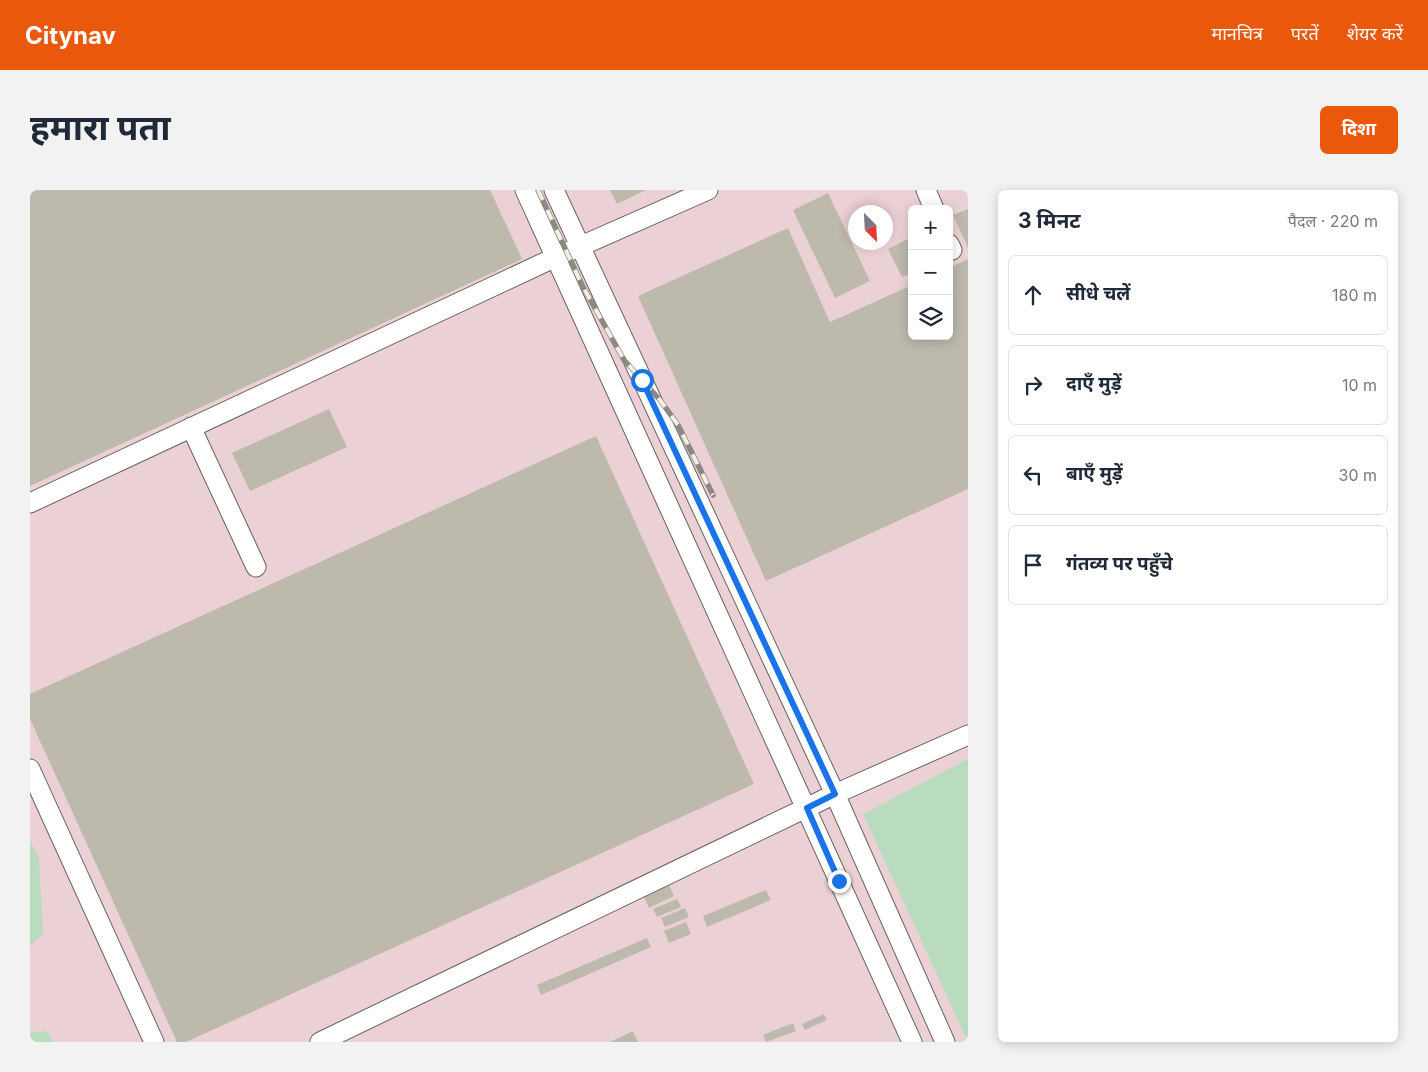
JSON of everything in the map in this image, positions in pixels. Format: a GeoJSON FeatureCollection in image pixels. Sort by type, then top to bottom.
{"type":"FeatureCollection","features":[{"type":"Feature","properties":{"kind":"lane"},"geometry":{"type":"LineString","coordinates":[[525,190],[912,1042]]}},
{"type":"Feature","properties":{"kind":"lane"},"geometry":{"type":"LineString","coordinates":[[554,190],[835,794],[945,1042]]}},
{"type":"Feature","properties":{"kind":"lane"},"geometry":{"type":"LineString","coordinates":[[30,503],[556,258],[708,190]]}},
{"type":"Feature","properties":{"kind":"lane"},"geometry":{"type":"LineString","coordinates":[[926,190],[932,205]]}},
{"type":"Feature","properties":{"kind":"lane"},"geometry":{"type":"LineString","coordinates":[[192,427],[256,567]]}},
{"type":"Feature","properties":{"kind":"lane"},"geometry":{"type":"LineString","coordinates":[[320,1042],[835,794],[968,735]]}},
{"type":"Feature","properties":{"kind":"lane"},"geometry":{"type":"LineString","coordinates":[[30,769],[154,1042]]}},
{"type":"Feature","properties":{"kind":"lane"},"geometry":{"type":"LineString","coordinates":[[839,881],[868,868]]}},
{"type":"Feature","properties":{"kind":"shaded area"},"geometry":{"type":"Polygon","coordinates":[[[30,190],[968,190],[968,1042],[30,1042],[30,190]]]}},
{"type":"Feature","properties":{"kind":"green space"},"geometry":{"type":"Polygon","coordinates":[[[968,759],[968,1042],[863,814],[968,759]]]}},
{"type":"Feature","properties":{"kind":"green space"},"geometry":{"type":"Polygon","coordinates":[[[30,840],[39,858],[43,934],[30,946],[30,840]]]}},
{"type":"Feature","properties":{"kind":"green space"},"geometry":{"type":"Polygon","coordinates":[[[47,1031],[53,1042],[30,1042],[30,1033],[47,1031]]]}},
{"type":"Feature","properties":{"kind":"building"},"geometry":{"type":"Polygon","coordinates":[[[30,190],[490,190],[522,259],[30,486],[30,190]]]}},
{"type":"Feature","properties":{"kind":"building"},"geometry":{"type":"Polygon","coordinates":[[[610,190],[646,190],[617,204],[610,190]]]}},
{"type":"Feature","properties":{"kind":"building"},"geometry":{"type":"Polygon","coordinates":[[[828,193],[848,235],[848,250],[855,250],[870,281],[835,298],[793,210],[828,193]]]}},
{"type":"Feature","properties":{"kind":"building"},"geometry":{"type":"Polygon","coordinates":[[[968,209],[968,248],[953,215],[968,209]]]}},
{"type":"Feature","properties":{"kind":"building"},"geometry":{"type":"Polygon","coordinates":[[[788,228],[830,322],[908,287],[908,340],[953,340],[953,266],[968,259],[968,489],[766,581],[638,296],[788,228]]]}},
{"type":"Feature","properties":{"kind":"building"},"geometry":{"type":"Polygon","coordinates":[[[908,239],[908,275],[902,277],[888,250],[893,250],[893,246],[908,239]]]}},
{"type":"Feature","properties":{"kind":"building"},"geometry":{"type":"Polygon","coordinates":[[[329,409],[347,447],[250,491],[232,453],[329,409]]]}},
{"type":"Feature","properties":{"kind":"building"},"geometry":{"type":"Polygon","coordinates":[[[596,436],[754,784],[186,1042],[177,1042],[30,719],[30,694],[596,436]]]}},
{"type":"Feature","properties":{"kind":"building"},"geometry":{"type":"Polygon","coordinates":[[[669,885],[674,896],[649,908],[644,897],[669,885]]]}},
{"type":"Feature","properties":{"kind":"building"},"geometry":{"type":"Polygon","coordinates":[[[766,890],[771,900],[707,927],[703,916],[766,890]]]}},
{"type":"Feature","properties":{"kind":"building"},"geometry":{"type":"Polygon","coordinates":[[[677,899],[681,907],[657,917],[653,909],[677,899]]]}},
{"type":"Feature","properties":{"kind":"building"},"geometry":{"type":"Polygon","coordinates":[[[685,908],[689,917],[665,927],[661,918],[685,908]]]}},
{"type":"Feature","properties":{"kind":"building"},"geometry":{"type":"Polygon","coordinates":[[[686,922],[691,934],[669,943],[664,931],[686,922]]]}},
{"type":"Feature","properties":{"kind":"building"},"geometry":{"type":"Polygon","coordinates":[[[647,938],[651,947],[541,995],[537,985],[647,938]]]}},
{"type":"Feature","properties":{"kind":"building"},"geometry":{"type":"Polygon","coordinates":[[[824,1014],[827,1020],[805,1030],[802,1024],[824,1014]]]}},
{"type":"Feature","properties":{"kind":"building"},"geometry":{"type":"Polygon","coordinates":[[[793,1023],[796,1031],[766,1042],[763,1035],[793,1023]]]}},
{"type":"Feature","properties":{"kind":"building"},"geometry":{"type":"Polygon","coordinates":[[[633,1031],[638,1042],[610,1042],[633,1031]]]}},
{"type":"Feature","properties":{"kind":"railway"},"geometry":{"type":"LineString","coordinates":[[538,190],[582,285],[624,360],[660,400],[678,425],[713,495]]}},
{"type":"Feature","properties":{"kind":"route"},"geometry":{"type":"LineString","coordinates":[[642,380],[835,794],[807,808],[839,881]]}}]}
